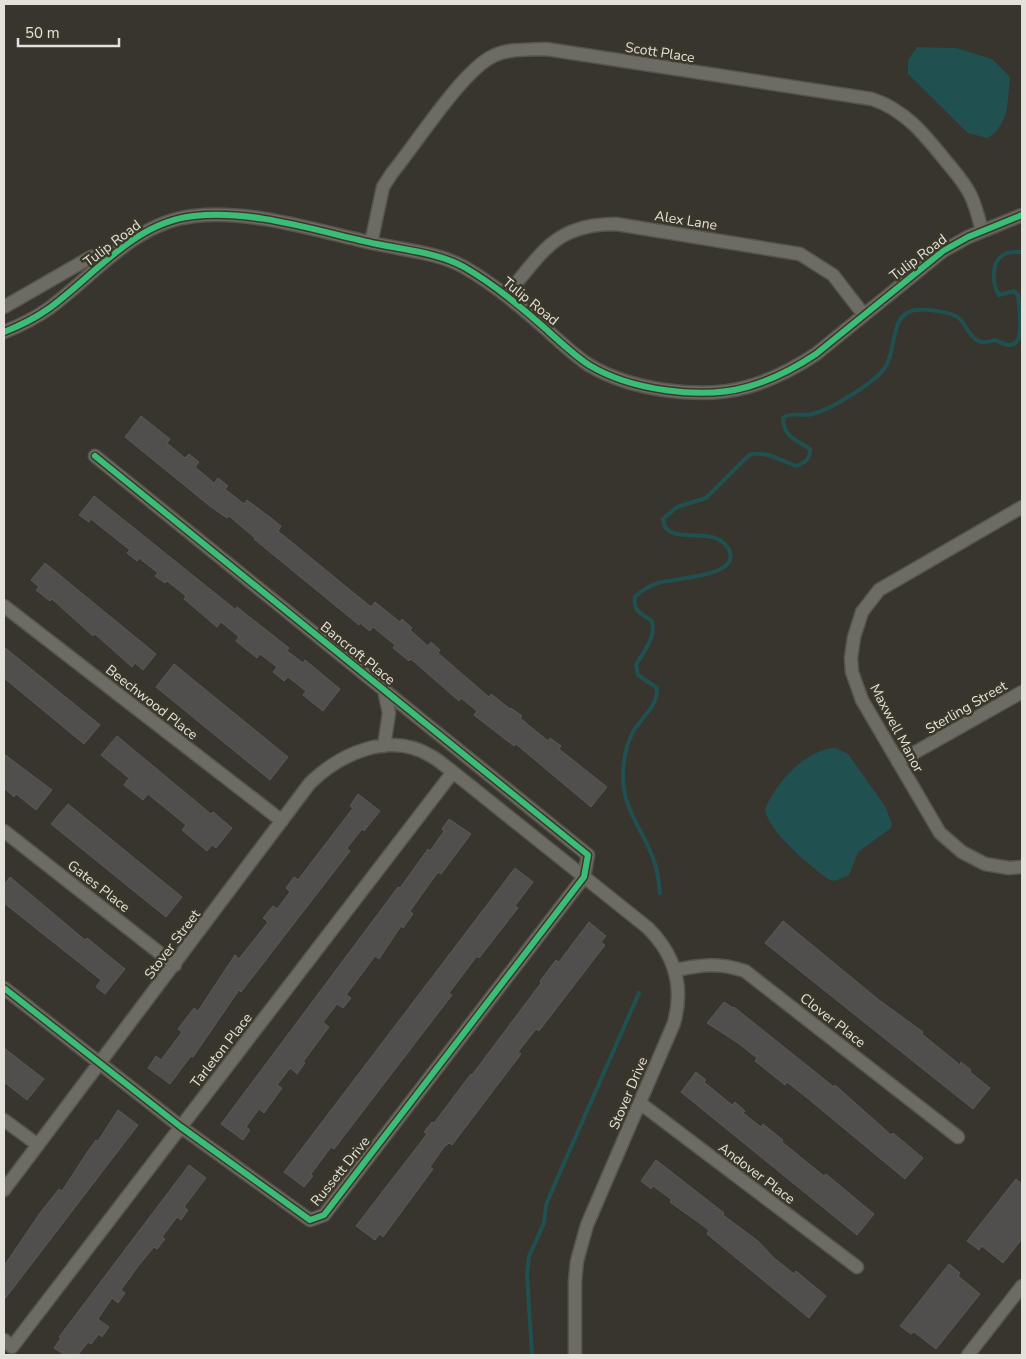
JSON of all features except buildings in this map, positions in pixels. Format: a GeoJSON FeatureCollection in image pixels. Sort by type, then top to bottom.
{"type":"FeatureCollection","features":[{"type":"Feature","properties":{"kind":"street","name":"Scott Place"},"geometry":{"type":"LineString","coordinates":[[371,243],[381,195],[392,173],[472,71],[494,55],[518,50],[546,49],[872,100],[885,104],[909,120],[922,132],[964,184],[976,207],[982,231]]}},
{"type":"Feature","properties":{"kind":"street","name":"Tulip Road"},"geometry":{"type":"LineString","coordinates":[[4,332],[48,309],[145,232],[166,222],[192,216],[219,214],[250,217],[435,257],[462,266],[506,294],[589,365],[639,384],[681,392],[725,391],[746,387],[781,374],[816,354],[943,251],[982,231],[1022,215]]}},
{"type":"Feature","properties":{"kind":"street","name":"Alex Lane"},"geometry":{"type":"LineString","coordinates":[[506,294],[551,244],[564,233],[589,225],[616,224],[800,254],[833,275],[864,315]]}},
{"type":"Feature","properties":{"kind":"street","name":"Tulip Road"},"geometry":{"type":"LineString","coordinates":[[4,307],[91,257],[119,251]]}},
{"type":"Feature","properties":{"kind":"street","name":"Bancroft Place"},"geometry":{"type":"LineString","coordinates":[[95,456],[588,855],[584,877]]}},
{"type":"Feature","properties":{"kind":"street","name":"Maxwell Manor"},"geometry":{"type":"LineString","coordinates":[[1022,507],[891,581],[879,590],[862,612],[852,647],[852,672],[862,700],[932,822],[952,845],[985,864],[1009,868],[1022,867]]}},
{"type":"Feature","properties":{"kind":"street","name":"Beechwood Place"},"geometry":{"type":"LineString","coordinates":[[4,606],[282,821]]}},
{"type":"Feature","properties":{"kind":"street"},"geometry":{"type":"LineString","coordinates":[[384,690],[389,713],[384,746]]}},
{"type":"Feature","properties":{"kind":"street","name":"Sterling Street"},"geometry":{"type":"LineString","coordinates":[[898,762],[1022,692]]}},
{"type":"Feature","properties":{"kind":"street","name":"Stover Street"},"geometry":{"type":"LineString","coordinates":[[4,1190],[310,783],[332,764],[358,750],[384,746],[416,749],[431,756],[453,772],[584,877]]}},
{"type":"Feature","properties":{"kind":"street","name":"Tarleton Place"},"geometry":{"type":"LineString","coordinates":[[8,1344],[181,1126],[453,772]]}},
{"type":"Feature","properties":{"kind":"street","name":"Gates Place"},"geometry":{"type":"LineString","coordinates":[[4,831],[175,965]]}},
{"type":"Feature","properties":{"kind":"street","name":"Stover Drive"},"geometry":{"type":"LineString","coordinates":[[575,1355],[578,1261],[587,1225],[674,1023],[679,996],[675,970],[667,952],[653,933],[584,877]]}},
{"type":"Feature","properties":{"kind":"street","name":"Russett Drive"},"geometry":{"type":"LineString","coordinates":[[4,988],[99,1064],[310,1220],[324,1215],[584,877]]}},
{"type":"Feature","properties":{"kind":"street","name":"Clover Place"},"geometry":{"type":"LineString","coordinates":[[675,970],[726,964],[745,971],[958,1138]]}},
{"type":"Feature","properties":{"kind":"street","name":"Andover Place"},"geometry":{"type":"LineString","coordinates":[[640,1103],[857,1267]]}},
{"type":"Feature","properties":{"kind":"street"},"geometry":{"type":"LineString","coordinates":[[4,1120],[38,1145]]}},
{"type":"Feature","properties":{"kind":"street"},"geometry":{"type":"LineString","coordinates":[[968,1355],[1022,1286]]}},
{"type":"Feature","properties":{"kind":"water"},"geometry":{"type":"Polygon","coordinates":[[[917,47],[956,48],[992,59],[1010,77],[1004,119],[994,133],[987,138],[968,133],[908,74],[908,60],[917,47]]]}},
{"type":"Feature","properties":{"kind":"water"},"geometry":{"type":"Polygon","coordinates":[[[836,748],[848,754],[885,806],[892,824],[891,828],[858,852],[849,875],[835,881],[828,879],[820,873],[791,848],[774,828],[765,810],[776,789],[793,769],[814,754],[836,748]]]}},
{"type":"Feature","properties":{"kind":"waterway"},"geometry":{"type":"LineString","coordinates":[[660,893],[656,867],[631,813],[624,790],[624,759],[629,741],[634,730],[653,706],[657,694],[657,688],[638,675],[636,665],[649,644],[653,627],[652,621],[636,609],[635,597],[645,589],[658,583],[716,571],[726,566],[730,559],[729,550],[722,542],[713,537],[672,533],[666,528],[663,519],[677,507],[706,498],[749,455],[768,455],[797,466],[805,462],[810,449],[788,434],[785,430],[783,418],[793,414],[804,415],[820,412],[860,389],[878,376],[888,363],[897,326],[906,313],[915,310],[945,312],[960,319],[973,337],[981,342],[994,340],[1010,345],[1015,343],[1020,332],[1018,295],[1014,291],[999,295],[995,286],[994,274],[999,258],[1010,252],[1022,252]]}},
{"type":"Feature","properties":{"kind":"waterway"},"geometry":{"type":"LineString","coordinates":[[532,1355],[527,1274],[529,1256],[544,1223],[546,1205],[639,993]]}},
{"type":"Feature","properties":{"kind":"cycle path"},"geometry":{"type":"LineString","coordinates":[[4,332],[48,309],[116,252],[152,228],[172,220],[194,216],[239,216],[286,223],[444,258],[464,267],[497,289],[578,357],[606,374],[625,381],[666,390],[709,393],[729,391],[765,381],[800,364],[816,354],[943,251],[968,237],[1022,215]]}},
{"type":"Feature","properties":{"kind":"cycle path"},"geometry":{"type":"LineString","coordinates":[[4,988],[181,1127],[310,1220],[324,1215],[584,877],[588,855],[95,456]]}}]}
